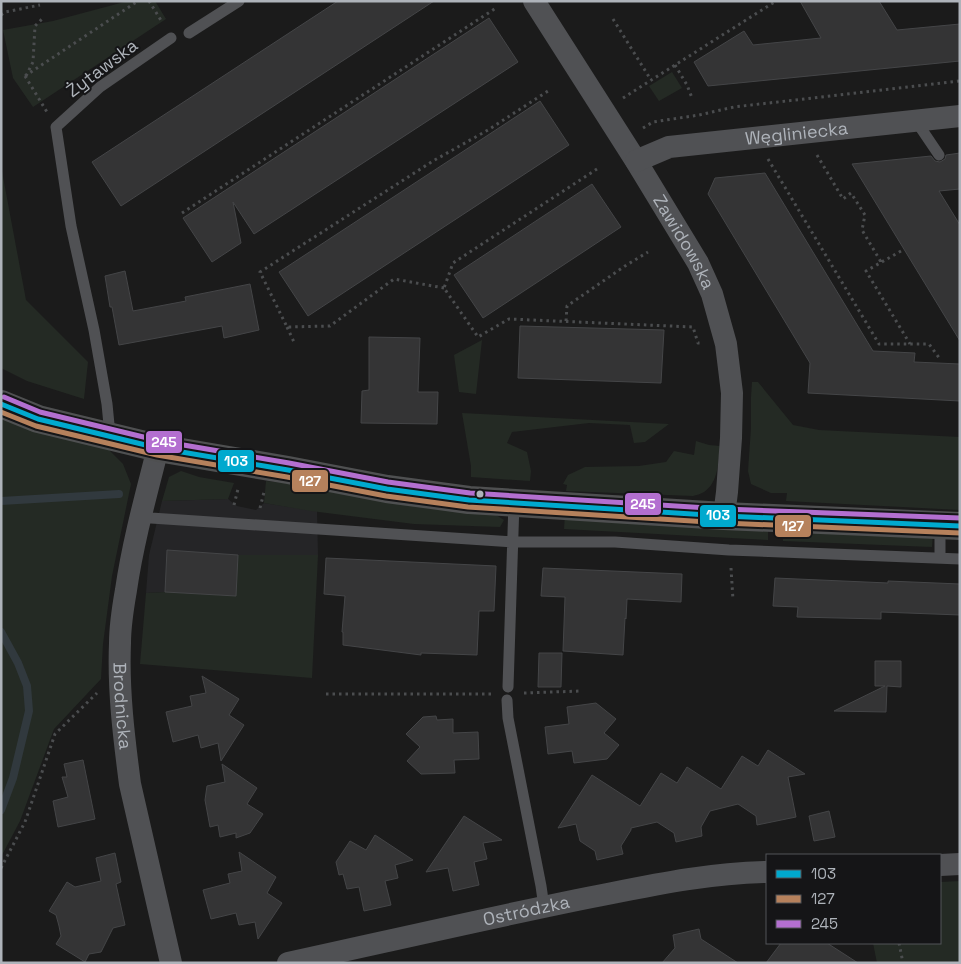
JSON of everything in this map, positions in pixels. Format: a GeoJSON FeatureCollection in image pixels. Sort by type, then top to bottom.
{"type":"FeatureCollection","features":[{"type":"Feature","properties":{"kind":"street","name":"Zawidowska"},"geometry":{"type":"LineString","coordinates":[[534,1],[636,161],[698,263],[712,294],[726,344],[732,393],[731,438],[724,516]]}},
{"type":"Feature","properties":{"kind":"street","name":"Węgliniecka"},"geometry":{"type":"LineString","coordinates":[[636,161],[670,147],[960,116]]}},
{"type":"Feature","properties":{"kind":"street"},"geometry":{"type":"LineString","coordinates":[[1,404],[38,419],[158,448],[387,489],[469,500],[724,516],[950,525]]}},
{"type":"Feature","properties":{"kind":"street","name":"Brodnicka"},"geometry":{"type":"LineString","coordinates":[[158,448],[130,563],[123,606],[120,642],[120,685],[130,784],[171,963]]}},
{"type":"Feature","properties":{"kind":"street"},"geometry":{"type":"LineString","coordinates":[[941,865],[960,864]]}},
{"type":"Feature","properties":{"kind":"street","name":"Ostródzka"},"geometry":{"type":"LineString","coordinates":[[288,963],[544,907],[679,880],[766,872]]}},
{"type":"Feature","properties":{"kind":"lane"},"geometry":{"type":"LineString","coordinates":[[189,33],[239,1]]}},
{"type":"Feature","properties":{"kind":"lane","name":"Żytawska"},"geometry":{"type":"LineString","coordinates":[[56,127],[100,87],[171,38]]}},
{"type":"Feature","properties":{"kind":"lane"},"geometry":{"type":"LineString","coordinates":[[916,121],[939,155]]}},
{"type":"Feature","properties":{"kind":"lane"},"geometry":{"type":"LineString","coordinates":[[56,127],[71,226],[94,330],[107,404],[110,437]]}},
{"type":"Feature","properties":{"kind":"lane"},"geometry":{"type":"LineString","coordinates":[[514,502],[508,718],[542,886],[544,907]]}},
{"type":"Feature","properties":{"kind":"lane"},"geometry":{"type":"LineString","coordinates":[[142,516],[513,542],[616,542],[729,550],[960,559]]}},
{"type":"Feature","properties":{"kind":"lane"},"geometry":{"type":"LineString","coordinates":[[940,557],[950,525]]}},
{"type":"Feature","properties":{"kind":"path"},"geometry":{"type":"LineString","coordinates":[[25,76],[138,1]]}},
{"type":"Feature","properties":{"kind":"path"},"geometry":{"type":"LineString","coordinates":[[149,1],[163,23]]}},
{"type":"Feature","properties":{"kind":"path"},"geometry":{"type":"LineString","coordinates":[[623,98],[776,1]]}},
{"type":"Feature","properties":{"kind":"path"},"geometry":{"type":"LineString","coordinates":[[1,15],[5,12],[40,5]]}},
{"type":"Feature","properties":{"kind":"path"},"geometry":{"type":"LineString","coordinates":[[182,213],[496,8]]}},
{"type":"Feature","properties":{"kind":"path"},"geometry":{"type":"LineString","coordinates":[[25,76],[33,62],[35,26],[42,19]]}},
{"type":"Feature","properties":{"kind":"path"},"geometry":{"type":"LineString","coordinates":[[613,19],[651,80]]}},
{"type":"Feature","properties":{"kind":"path"},"geometry":{"type":"LineString","coordinates":[[674,65],[687,85],[692,98]]}},
{"type":"Feature","properties":{"kind":"path"},"geometry":{"type":"LineString","coordinates":[[25,76],[56,127]]}},
{"type":"Feature","properties":{"kind":"path"},"geometry":{"type":"LineString","coordinates":[[636,132],[653,122],[734,107],[960,81]]}},
{"type":"Feature","properties":{"kind":"path"},"geometry":{"type":"LineString","coordinates":[[294,342],[260,272],[433,161],[488,130],[548,91]]}},
{"type":"Feature","properties":{"kind":"path"},"geometry":{"type":"LineString","coordinates":[[816,153],[843,199],[852,193],[865,215],[862,230],[882,262]]}},
{"type":"Feature","properties":{"kind":"path"},"geometry":{"type":"LineString","coordinates":[[764,154],[879,344],[929,344],[940,359]]}},
{"type":"Feature","properties":{"kind":"path"},"geometry":{"type":"LineString","coordinates":[[444,288],[453,263],[597,169]]}},
{"type":"Feature","properties":{"kind":"path"},"geometry":{"type":"LineString","coordinates":[[901,251],[866,271],[910,344]]}},
{"type":"Feature","properties":{"kind":"path"},"geometry":{"type":"LineString","coordinates":[[566,321],[566,306],[648,252]]}},
{"type":"Feature","properties":{"kind":"path"},"geometry":{"type":"LineString","coordinates":[[287,328],[330,326],[394,279],[444,288],[478,337],[509,318],[693,327],[698,343],[710,342]]}},
{"type":"Feature","properties":{"kind":"path"},"geometry":{"type":"LineString","coordinates":[[230,523],[240,481]]}},
{"type":"Feature","properties":{"kind":"path"},"geometry":{"type":"LineString","coordinates":[[257,525],[265,486]]}},
{"type":"Feature","properties":{"kind":"path"},"geometry":{"type":"LineString","coordinates":[[729,550],[733,600]]}},
{"type":"Feature","properties":{"kind":"path"},"geometry":{"type":"LineString","coordinates":[[1,868],[24,822],[55,734],[105,686],[120,685]]}},
{"type":"Feature","properties":{"kind":"path"},"geometry":{"type":"LineString","coordinates":[[326,694],[508,694],[581,691]]}},
{"type":"Feature","properties":{"kind":"path"},"geometry":{"type":"LineString","coordinates":[[899,944],[904,963]]}},
{"type":"Feature","properties":{"kind":"shaded area"},"geometry":{"type":"Polygon","coordinates":[[[128,1],[155,1],[166,19],[33,107],[13,78],[3,30],[53,21],[128,1]]]}},
{"type":"Feature","properties":{"kind":"shaded area"},"geometry":{"type":"Polygon","coordinates":[[[672,72],[682,88],[659,101],[649,86],[672,72]]]}},
{"type":"Feature","properties":{"kind":"shaded area"},"geometry":{"type":"Polygon","coordinates":[[[1,166],[26,300],[88,362],[84,399],[27,381],[1,368],[1,166]]]}},
{"type":"Feature","properties":{"kind":"shaded area"},"geometry":{"type":"Polygon","coordinates":[[[482,340],[476,394],[459,392],[454,355],[482,340]]]}},
{"type":"Feature","properties":{"kind":"shaded area"},"geometry":{"type":"Polygon","coordinates":[[[752,382],[758,382],[793,425],[819,430],[960,437],[960,510],[786,501],[787,493],[771,493],[751,484],[748,471],[752,382]]]}},
{"type":"Feature","properties":{"kind":"shaded area"},"geometry":{"type":"Polygon","coordinates":[[[462,413],[669,424],[645,442],[634,443],[630,425],[589,423],[512,432],[507,443],[527,452],[531,471],[530,481],[471,477],[471,466],[462,413]]]}},
{"type":"Feature","properties":{"kind":"shaded area"},"geometry":{"type":"Polygon","coordinates":[[[1,416],[103,444],[123,464],[131,484],[112,576],[103,644],[101,679],[54,729],[20,821],[1,857],[1,416]]]}},
{"type":"Feature","properties":{"kind":"shaded area"},"geometry":{"type":"Polygon","coordinates":[[[696,441],[720,446],[718,465],[713,483],[704,492],[693,496],[566,491],[567,485],[563,484],[568,475],[585,467],[639,466],[666,462],[674,451],[694,455],[696,441]]]}},
{"type":"Feature","properties":{"kind":"shaded area"},"geometry":{"type":"Polygon","coordinates":[[[181,471],[199,477],[234,483],[228,499],[162,501],[169,477],[181,471]]]}},
{"type":"Feature","properties":{"kind":"shaded area"},"geometry":{"type":"Polygon","coordinates":[[[266,481],[324,487],[490,511],[504,520],[500,527],[414,524],[311,511],[264,503],[266,481]]]}},
{"type":"Feature","properties":{"kind":"shaded area"},"geometry":{"type":"Polygon","coordinates":[[[228,499],[237,506],[256,510],[264,503],[317,511],[318,555],[238,555],[236,596],[165,592],[146,593],[149,555],[162,501],[228,499]]]}},
{"type":"Feature","properties":{"kind":"shaded area"},"geometry":{"type":"Polygon","coordinates":[[[565,514],[768,525],[768,540],[564,529],[565,514]]]}},
{"type":"Feature","properties":{"kind":"shaded area"},"geometry":{"type":"Polygon","coordinates":[[[783,526],[933,533],[932,547],[783,541],[783,526]]]}},
{"type":"Feature","properties":{"kind":"shaded area"},"geometry":{"type":"Polygon","coordinates":[[[238,555],[318,555],[312,678],[140,664],[146,593],[165,592],[235,596],[238,555]]]}},
{"type":"Feature","properties":{"kind":"shaded area"},"geometry":{"type":"Polygon","coordinates":[[[960,881],[960,963],[877,963],[873,944],[941,944],[941,882],[960,881]]]}},
{"type":"Feature","properties":{"kind":"building"},"geometry":{"type":"Polygon","coordinates":[[[338,1],[434,1],[121,206],[92,162],[338,1]]]}},
{"type":"Feature","properties":{"kind":"building"},"geometry":{"type":"Polygon","coordinates":[[[800,1],[879,1],[897,30],[960,24],[960,61],[708,86],[694,62],[744,31],[753,45],[821,38],[800,1]]]}},
{"type":"Feature","properties":{"kind":"building"},"geometry":{"type":"Polygon","coordinates":[[[489,18],[518,62],[254,234],[233,202],[241,243],[212,262],[183,218],[489,18]]]}},
{"type":"Feature","properties":{"kind":"building"},"geometry":{"type":"Polygon","coordinates":[[[540,101],[569,145],[308,316],[279,272],[540,101]]]}},
{"type":"Feature","properties":{"kind":"building"},"geometry":{"type":"Polygon","coordinates":[[[960,153],[960,189],[939,191],[960,225],[960,341],[852,164],[931,156],[935,161],[940,162],[945,159],[946,155],[960,153]]]}},
{"type":"Feature","properties":{"kind":"building"},"geometry":{"type":"Polygon","coordinates":[[[765,173],[873,351],[915,353],[914,362],[960,364],[960,401],[808,393],[810,363],[708,194],[715,178],[765,173]]]}},
{"type":"Feature","properties":{"kind":"building"},"geometry":{"type":"Polygon","coordinates":[[[592,184],[621,227],[483,318],[454,275],[592,184]]]}},
{"type":"Feature","properties":{"kind":"building"},"geometry":{"type":"Polygon","coordinates":[[[125,271],[133,311],[186,301],[185,297],[250,284],[259,330],[224,338],[222,326],[119,345],[105,276],[125,271]]]}},
{"type":"Feature","properties":{"kind":"building"},"geometry":{"type":"Polygon","coordinates":[[[520,326],[664,330],[661,383],[518,378],[520,326]]]}},
{"type":"Feature","properties":{"kind":"building"},"geometry":{"type":"Polygon","coordinates":[[[369,337],[420,338],[418,392],[438,392],[437,424],[361,423],[362,391],[369,390],[369,337]]]}},
{"type":"Feature","properties":{"kind":"building"},"geometry":{"type":"Polygon","coordinates":[[[167,550],[238,555],[236,596],[165,592],[167,550]]]}},
{"type":"Feature","properties":{"kind":"building"},"geometry":{"type":"Polygon","coordinates":[[[326,558],[496,566],[494,611],[479,611],[477,655],[421,653],[421,655],[343,645],[342,632],[345,596],[324,594],[326,558]]]}},
{"type":"Feature","properties":{"kind":"building"},"geometry":{"type":"Polygon","coordinates":[[[543,568],[682,574],[681,602],[627,599],[623,655],[563,651],[565,597],[541,596],[543,568]]]}},
{"type":"Feature","properties":{"kind":"building"},"geometry":{"type":"Polygon","coordinates":[[[775,578],[960,584],[960,615],[881,612],[881,619],[797,617],[798,607],[773,606],[775,578]]]}},
{"type":"Feature","properties":{"kind":"building"},"geometry":{"type":"Polygon","coordinates":[[[539,653],[562,653],[561,687],[538,687],[539,653]]]}},
{"type":"Feature","properties":{"kind":"building"},"geometry":{"type":"Polygon","coordinates":[[[875,661],[901,661],[901,687],[887,686],[886,712],[834,711],[885,686],[875,686],[875,661]]]}},
{"type":"Feature","properties":{"kind":"building"},"geometry":{"type":"Polygon","coordinates":[[[202,676],[239,699],[229,715],[244,725],[221,761],[218,743],[201,748],[198,735],[173,742],[166,712],[192,706],[190,696],[206,693],[202,676]]]}},
{"type":"Feature","properties":{"kind":"building"},"geometry":{"type":"Polygon","coordinates":[[[596,703],[616,719],[604,733],[619,745],[607,759],[574,763],[572,751],[548,754],[545,727],[569,724],[567,707],[596,703]]]}},
{"type":"Feature","properties":{"kind":"building"},"geometry":{"type":"Polygon","coordinates":[[[436,716],[437,720],[453,719],[453,733],[478,732],[479,759],[454,760],[455,773],[421,774],[407,761],[420,747],[406,734],[423,717],[436,716]]]}},
{"type":"Feature","properties":{"kind":"building"},"geometry":{"type":"Polygon","coordinates":[[[768,750],[805,774],[788,777],[796,817],[757,825],[756,816],[738,804],[710,811],[701,827],[702,836],[676,842],[674,833],[657,822],[631,828],[621,846],[623,854],[597,860],[595,851],[580,841],[576,824],[558,828],[592,775],[640,806],[661,773],[677,783],[687,767],[721,789],[742,756],[758,766],[768,750]]]}},
{"type":"Feature","properties":{"kind":"building"},"geometry":{"type":"Polygon","coordinates":[[[83,760],[95,819],[58,827],[53,801],[68,797],[62,777],[67,777],[64,764],[83,760]]]}},
{"type":"Feature","properties":{"kind":"building"},"geometry":{"type":"Polygon","coordinates":[[[222,764],[257,788],[247,804],[263,814],[250,833],[236,838],[236,833],[220,837],[218,825],[210,827],[205,800],[207,786],[225,782],[222,764]]]}},
{"type":"Feature","properties":{"kind":"building"},"geometry":{"type":"Polygon","coordinates":[[[829,811],[835,837],[814,841],[809,816],[829,811]]]}},
{"type":"Feature","properties":{"kind":"building"},"geometry":{"type":"Polygon","coordinates":[[[464,816],[502,840],[483,843],[487,859],[474,862],[479,885],[453,891],[448,868],[426,872],[464,816]]]}},
{"type":"Feature","properties":{"kind":"building"},"geometry":{"type":"Polygon","coordinates":[[[375,835],[413,860],[395,865],[398,878],[385,881],[391,905],[364,911],[359,887],[347,889],[343,874],[339,875],[336,862],[350,841],[366,850],[375,835]]]}},
{"type":"Feature","properties":{"kind":"building"},"geometry":{"type":"Polygon","coordinates":[[[239,852],[276,877],[267,893],[282,903],[258,939],[255,922],[239,925],[236,913],[211,919],[203,890],[230,883],[228,874],[242,871],[239,852]]]}},
{"type":"Feature","properties":{"kind":"building"},"geometry":{"type":"Polygon","coordinates":[[[115,853],[121,882],[116,884],[125,925],[113,928],[101,952],[89,954],[85,962],[56,944],[61,936],[59,926],[56,915],[49,911],[67,882],[75,887],[101,881],[96,858],[115,853]]]}},
{"type":"Feature","properties":{"kind":"building"},"geometry":{"type":"Polygon","coordinates":[[[699,929],[701,939],[738,963],[662,963],[675,948],[673,935],[699,929]]]}},
{"type":"Feature","properties":{"kind":"building"},"geometry":{"type":"Polygon","coordinates":[[[780,944],[829,944],[858,963],[766,963],[780,944]]]}},
{"type":"Feature","properties":{"kind":"waterway"},"geometry":{"type":"LineString","coordinates":[[1,501],[119,494]]}},
{"type":"Feature","properties":{"kind":"waterway"},"geometry":{"type":"LineString","coordinates":[[1,632],[18,663],[27,686],[29,711],[13,778],[1,810]]}},
{"type":"Feature","properties":{"kind":"transit line","name":"245"},"geometry":{"type":"LineString","coordinates":[[4,397],[40,412],[160,441],[388,482],[470,493],[724,509],[960,518]]}},
{"type":"Feature","properties":{"kind":"transit line","name":"103"},"geometry":{"type":"LineString","coordinates":[[1,404],[38,419],[158,448],[387,489],[469,500],[724,516],[960,526]]}},
{"type":"Feature","properties":{"kind":"transit line","name":"127"},"geometry":{"type":"LineString","coordinates":[[1,412],[36,426],[157,455],[386,496],[468,507],[724,523],[960,533]]}}]}
